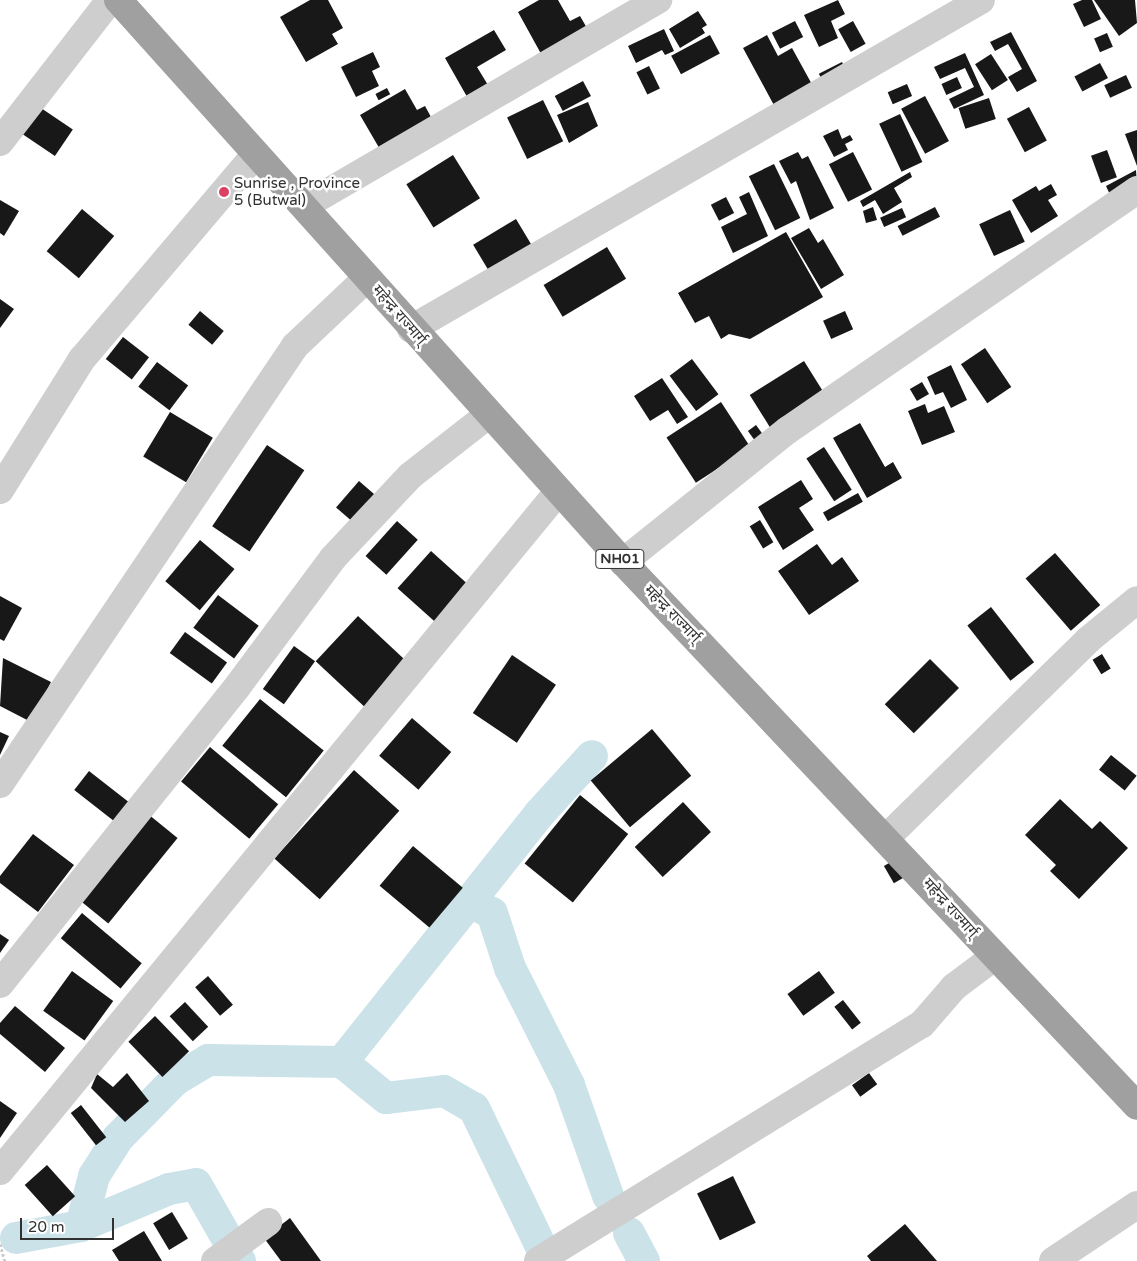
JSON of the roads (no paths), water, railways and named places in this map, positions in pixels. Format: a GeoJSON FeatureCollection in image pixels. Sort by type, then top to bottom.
{"type":"FeatureCollection","features":[{"type":"Feature","properties":{"kind":"highway","name":"महेन्द्र राज्मार्ग्"},"geometry":{"type":"LineString","coordinates":[[118,0],[558,492],[887,837],[994,957],[1137,1106]]}},
{"type":"Feature","properties":{"kind":"street"},"geometry":{"type":"LineString","coordinates":[[0,142],[110,0]]}},
{"type":"Feature","properties":{"kind":"street"},"geometry":{"type":"LineString","coordinates":[[304,206],[658,0]]}},
{"type":"Feature","properties":{"kind":"street"},"geometry":{"type":"LineString","coordinates":[[411,328],[981,0]]}},
{"type":"Feature","properties":{"kind":"street"},"geometry":{"type":"LineString","coordinates":[[0,490],[82,360],[256,154]]}},
{"type":"Feature","properties":{"kind":"street"},"geometry":{"type":"LineString","coordinates":[[623,562],[788,430],[1137,190]]}},
{"type":"Feature","properties":{"kind":"street"},"geometry":{"type":"LineString","coordinates":[[0,784],[295,346],[367,278]]}},
{"type":"Feature","properties":{"kind":"street"},"geometry":{"type":"LineString","coordinates":[[0,984],[231,695],[333,558],[410,476],[488,415]]}},
{"type":"Feature","properties":{"kind":"street"},"geometry":{"type":"LineString","coordinates":[[0,1171],[558,492]]}},
{"type":"Feature","properties":{"kind":"street"},"geometry":{"type":"LineString","coordinates":[[887,837],[1088,640],[1137,600]]}},
{"type":"Feature","properties":{"kind":"street"},"geometry":{"type":"LineString","coordinates":[[538,1261],[602,1219],[922,1024],[954,986],[994,957]]}},
{"type":"Feature","properties":{"kind":"street"},"geometry":{"type":"LineString","coordinates":[[1053,1261],[1137,1205]]}},
{"type":"Feature","properties":{"kind":"street"},"geometry":{"type":"LineString","coordinates":[[215,1261],[268,1222]]}},
{"type":"Feature","properties":{"kind":"waterway"},"geometry":{"type":"LineString","coordinates":[[81,1226],[94,1176],[118,1138],[175,1080],[208,1060],[342,1062],[540,813],[592,756]]}},
{"type":"Feature","properties":{"kind":"waterway"},"geometry":{"type":"LineString","coordinates":[[472,903],[492,913],[510,968],[569,1085],[608,1196]]}},
{"type":"Feature","properties":{"kind":"waterway"},"geometry":{"type":"LineString","coordinates":[[342,1062],[386,1098],[444,1091],[474,1108],[548,1261]]}},
{"type":"Feature","properties":{"kind":"waterway"},"geometry":{"type":"LineString","coordinates":[[16,1238],[81,1226],[169,1189],[196,1184],[240,1261]]}},
{"type":"Feature","properties":{"kind":"waterway"},"geometry":{"type":"LineString","coordinates":[[629,1233],[644,1261]]}},
{"type":"Feature","properties":{"kind":"place","name":"Sunrise , Province 5 (Butwal)"},"geometry":{"type":"Point","coordinates":[224,192]}}]}
